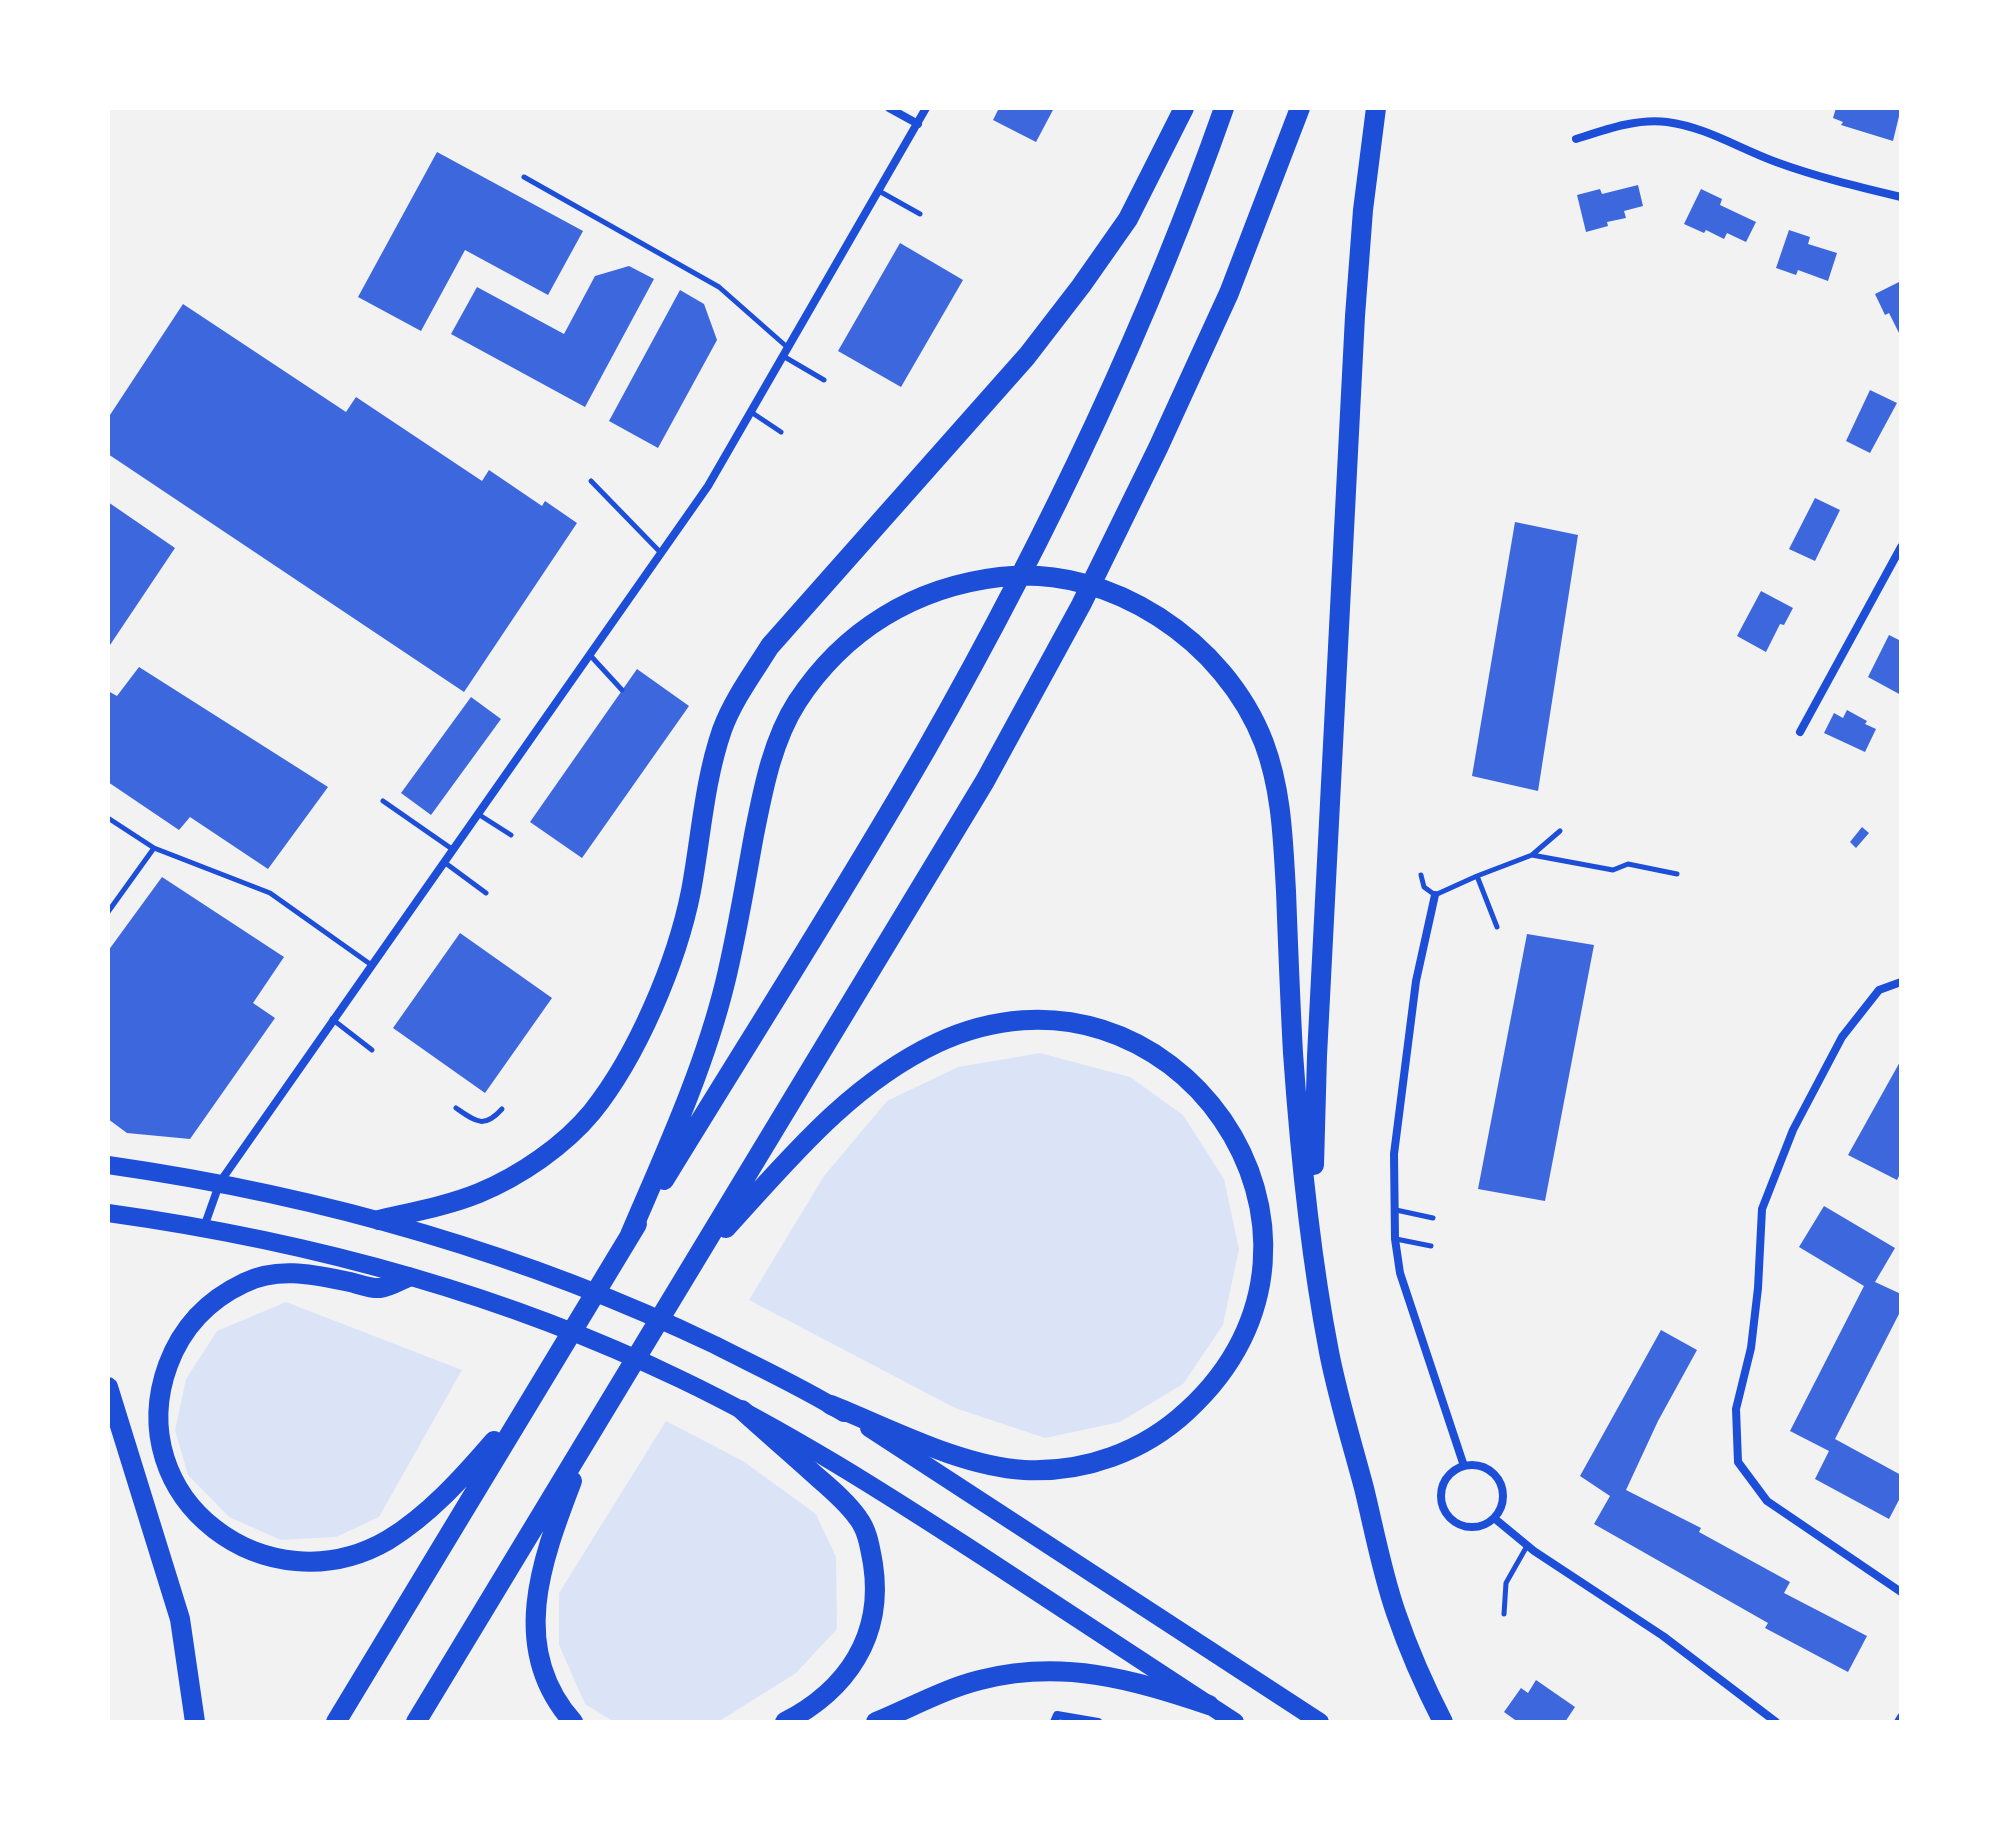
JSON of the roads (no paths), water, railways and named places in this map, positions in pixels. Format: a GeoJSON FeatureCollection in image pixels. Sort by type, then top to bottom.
{"type":"FeatureCollection","features":[{"type":"Feature","properties":{"kind":"highway"},"geometry":{"type":"LineString","coordinates":[[379,1220],[456,1202],[482,1192],[556,1147],[592,1112],[622,1065],[665,979],[690,892],[709,779],[723,729],[744,686],[770,646],[1027,356],[1081,286],[1128,219],[1184,108]]}},
{"type":"Feature","properties":{"kind":"highway"},"geometry":{"type":"LineString","coordinates":[[336,1722],[927,747],[1016,582],[1098,416],[1166,264],[1224,108]]}},
{"type":"Feature","properties":{"kind":"highway"},"geometry":{"type":"LineString","coordinates":[[416,1722],[985,781],[1081,605],[1158,448],[1229,293],[1300,108]]}},
{"type":"Feature","properties":{"kind":"highway"},"geometry":{"type":"LineString","coordinates":[[1317,1281],[1314,1178],[1317,1056],[1355,316],[1376,108]]}},
{"type":"Feature","properties":{"kind":"highway"},"geometry":{"type":"LineString","coordinates":[[630,1235],[713,1024],[774,751],[794,707],[820,670],[850,639],[888,612],[931,592],[970,581],[1042,576],[1085,584],[1122,596],[1153,613],[1216,664],[1262,737],[1276,777],[1282,826],[1304,1178],[1330,1355],[1395,1609],[1422,1681],[1443,1722]]}},
{"type":"Feature","properties":{"kind":"highway"},"geometry":{"type":"LineString","coordinates":[[696,1261],[826,1120],[865,1087],[939,1042],[979,1029],[1022,1021],[1064,1022],[1105,1032],[1144,1047],[1177,1070],[1202,1092],[1226,1121],[1253,1183],[1262,1218],[1263,1253],[1258,1289],[1247,1325],[1228,1364],[1201,1398],[1170,1427],[1134,1448],[1095,1463],[1062,1469],[1024,1470],[988,1465],[831,1405]]}},
{"type":"Feature","properties":{"kind":"highway"},"geometry":{"type":"LineString","coordinates":[[408,1277],[378,1288],[299,1272],[273,1276],[246,1281],[195,1316],[173,1351],[163,1379],[157,1418],[163,1456],[176,1486],[197,1515],[226,1539],[259,1555],[295,1561],[326,1561],[358,1553],[387,1540],[413,1522],[456,1484],[532,1395]]}},
{"type":"Feature","properties":{"kind":"highway"},"geometry":{"type":"LineString","coordinates":[[108,1387],[180,1619],[195,1722]]}},
{"type":"Feature","properties":{"kind":"highway"},"geometry":{"type":"LineString","coordinates":[[742,1410],[836,1494],[859,1519],[870,1543],[875,1577],[874,1607],[865,1641],[852,1668],[831,1691],[785,1722]]}},
{"type":"Feature","properties":{"kind":"highway"},"geometry":{"type":"LineString","coordinates":[[573,1722],[546,1684],[537,1656],[534,1627],[537,1598],[552,1537],[596,1422]]}},
{"type":"Feature","properties":{"kind":"highway"},"geometry":{"type":"LineString","coordinates":[[876,1722],[977,1681],[1015,1672],[1099,1673],[1144,1683],[1209,1705]]}},
{"type":"Feature","properties":{"kind":"main road"},"geometry":{"type":"LineString","coordinates":[[108,1165],[220,1182],[379,1220],[481,1250],[625,1303],[831,1405],[1320,1722]]}},
{"type":"Feature","properties":{"kind":"main road"},"geometry":{"type":"LineString","coordinates":[[108,1213],[204,1227],[309,1250],[459,1291],[602,1345],[677,1378],[742,1410],[887,1494],[1235,1722]]}},
{"type":"Feature","properties":{"kind":"street"},"geometry":{"type":"LineString","coordinates":[[889,108],[918,124]]}},
{"type":"Feature","properties":{"kind":"street"},"geometry":{"type":"LineString","coordinates":[[204,1227],[220,1182],[708,486],[926,108]]}},
{"type":"Feature","properties":{"kind":"street"},"geometry":{"type":"LineString","coordinates":[[1576,139],[1615,126],[1664,121],[1696,128],[1776,162],[1849,185],[1901,197]]}},
{"type":"Feature","properties":{"kind":"street"},"geometry":{"type":"LineString","coordinates":[[1800,732],[1901,547]]}},
{"type":"Feature","properties":{"kind":"street"},"geometry":{"type":"LineString","coordinates":[[1435,895],[1416,981],[1394,1154],[1395,1239],[1400,1273],[1464,1466]]}},
{"type":"Feature","properties":{"kind":"street"},"geometry":{"type":"LineString","coordinates":[[1901,982],[1879,990],[1842,1037],[1793,1130],[1762,1209],[1751,1348],[1736,1409],[1738,1462],[1767,1501],[1901,1592]]}},
{"type":"Feature","properties":{"kind":"street"},"geometry":{"type":"LineString","coordinates":[[1476,1465],[1487,1468],[1496,1476],[1503,1497],[1494,1518],[1475,1527],[1464,1526],[1446,1512],[1441,1490],[1454,1471],[1476,1465]]}},
{"type":"Feature","properties":{"kind":"street"},"geometry":{"type":"LineString","coordinates":[[1494,1518],[1527,1546],[1663,1636],[1776,1722]]}},
{"type":"Feature","properties":{"kind":"street"},"geometry":{"type":"LineString","coordinates":[[1898,1722],[1901,1717]]}},
{"type":"Feature","properties":{"kind":"street"},"geometry":{"type":"LineString","coordinates":[[1055,1719],[1098,1722]]}},
{"type":"Feature","properties":{"kind":"lane"},"geometry":{"type":"LineString","coordinates":[[524,177],[719,287],[786,352],[824,380]]}},
{"type":"Feature","properties":{"kind":"lane"},"geometry":{"type":"LineString","coordinates":[[879,191],[920,214]]}},
{"type":"Feature","properties":{"kind":"lane"},"geometry":{"type":"LineString","coordinates":[[751,412],[781,432]]}},
{"type":"Feature","properties":{"kind":"lane"},"geometry":{"type":"LineString","coordinates":[[591,481],[661,553]]}},
{"type":"Feature","properties":{"kind":"lane"},"geometry":{"type":"LineString","coordinates":[[589,654],[622,690]]}},
{"type":"Feature","properties":{"kind":"lane"},"geometry":{"type":"LineString","coordinates":[[383,801],[452,849]]}},
{"type":"Feature","properties":{"kind":"lane"},"geometry":{"type":"LineString","coordinates":[[477,813],[511,835]]}},
{"type":"Feature","properties":{"kind":"lane"},"geometry":{"type":"LineString","coordinates":[[108,818],[154,848],[270,893],[370,964]]}},
{"type":"Feature","properties":{"kind":"lane"},"geometry":{"type":"LineString","coordinates":[[1421,875],[1424,887],[1435,895],[1532,855],[1560,831]]}},
{"type":"Feature","properties":{"kind":"lane"},"geometry":{"type":"LineString","coordinates":[[108,912],[154,848]]}},
{"type":"Feature","properties":{"kind":"lane"},"geometry":{"type":"LineString","coordinates":[[1532,855],[1613,870],[1628,864],[1677,874]]}},
{"type":"Feature","properties":{"kind":"lane"},"geometry":{"type":"LineString","coordinates":[[444,861],[486,893]]}},
{"type":"Feature","properties":{"kind":"lane"},"geometry":{"type":"LineString","coordinates":[[1477,876],[1497,927]]}},
{"type":"Feature","properties":{"kind":"lane"},"geometry":{"type":"LineString","coordinates":[[332,1019],[372,1050]]}},
{"type":"Feature","properties":{"kind":"lane"},"geometry":{"type":"LineString","coordinates":[[456,1108],[482,1122],[491,1121],[502,1109]]}},
{"type":"Feature","properties":{"kind":"lane"},"geometry":{"type":"LineString","coordinates":[[1395,1209],[1433,1218]]}},
{"type":"Feature","properties":{"kind":"lane"},"geometry":{"type":"LineString","coordinates":[[1395,1239],[1431,1246]]}},
{"type":"Feature","properties":{"kind":"lane"},"geometry":{"type":"LineString","coordinates":[[1504,1614],[1506,1583],[1527,1546]]}}]}
